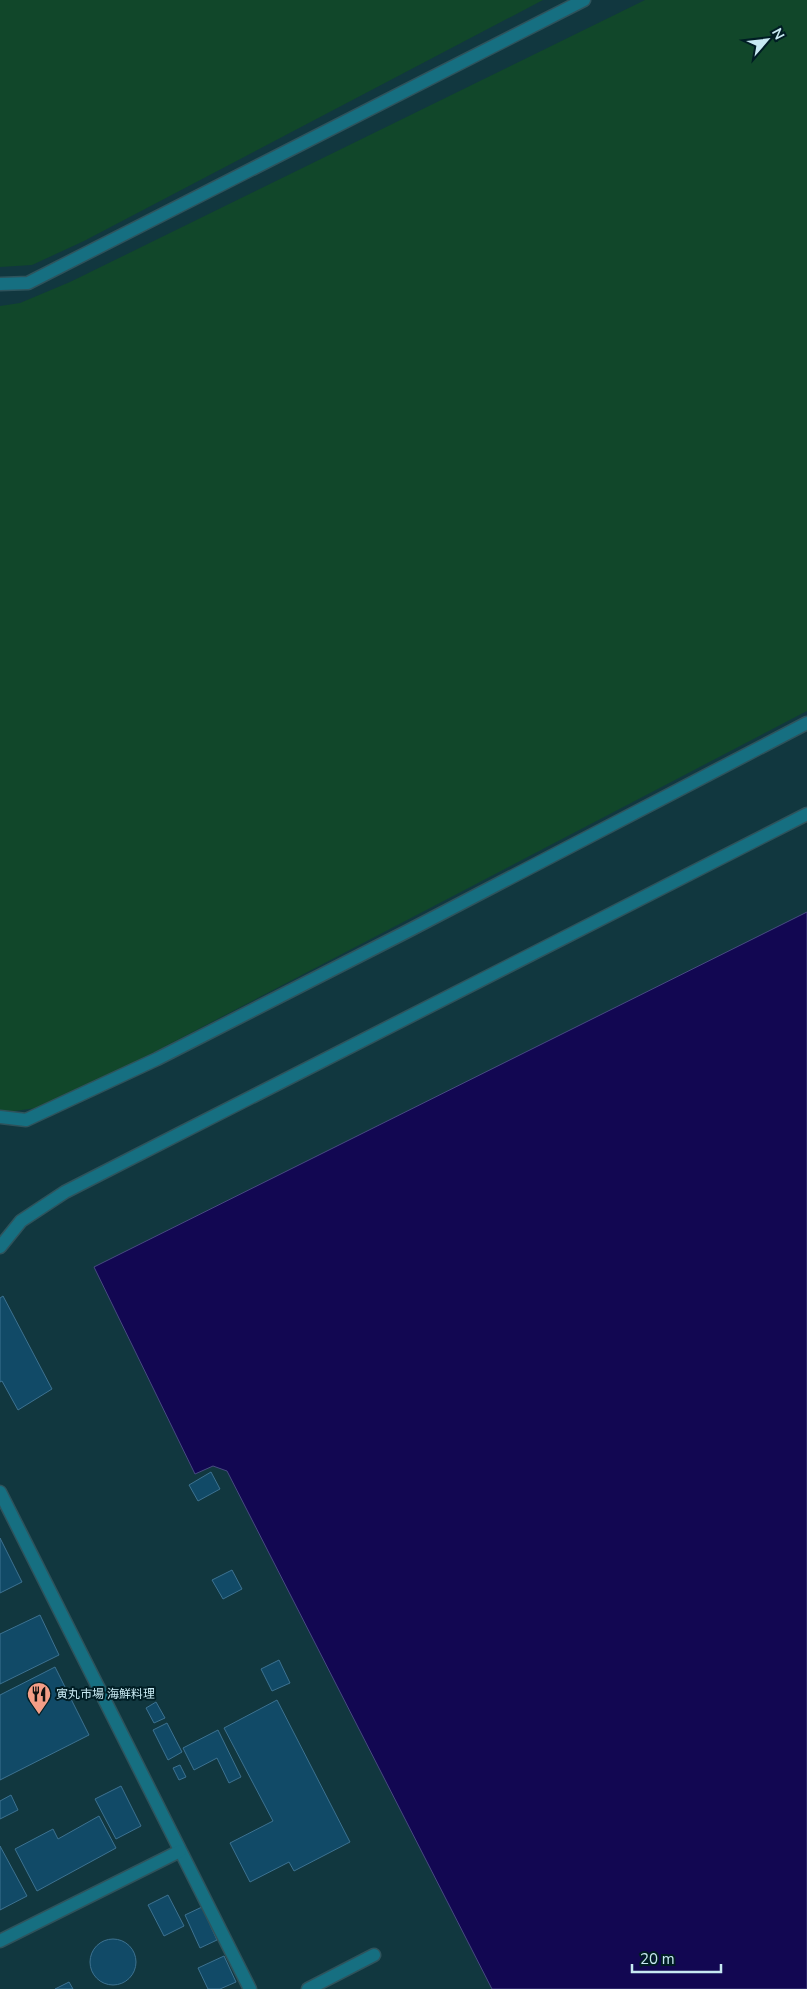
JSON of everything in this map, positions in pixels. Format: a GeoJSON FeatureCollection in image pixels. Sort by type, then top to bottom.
{"type":"FeatureCollection","features":[{"type":"Feature","properties":{"kind":"street"},"geometry":{"type":"LineString","coordinates":[[0,284],[28,283],[584,0]]}},
{"type":"Feature","properties":{"kind":"street"},"geometry":{"type":"LineString","coordinates":[[0,1116],[26,1120],[157,1059],[381,945],[807,723]]}},
{"type":"Feature","properties":{"kind":"street"},"geometry":{"type":"LineString","coordinates":[[0,1246],[21,1221],[65,1192],[807,814]]}},
{"type":"Feature","properties":{"kind":"street"},"geometry":{"type":"LineString","coordinates":[[0,1492],[250,1989]]}},
{"type":"Feature","properties":{"kind":"street"},"geometry":{"type":"LineString","coordinates":[[0,1941],[180,1851]]}},
{"type":"Feature","properties":{"kind":"street"},"geometry":{"type":"LineString","coordinates":[[308,1989],[374,1955]]}},
{"type":"Feature","properties":{"kind":"green space"},"geometry":{"type":"Polygon","coordinates":[[[0,0],[543,0],[84,241],[32,265],[0,267],[0,0]]]}},
{"type":"Feature","properties":{"kind":"green space"},"geometry":{"type":"Polygon","coordinates":[[[645,0],[807,0],[807,711],[51,1106],[0,1113],[0,306],[20,303],[70,282],[645,0]]]}},
{"type":"Feature","properties":{"kind":"shaded area"},"geometry":{"type":"Polygon","coordinates":[[[807,912],[807,1989],[492,1989],[227,1471],[213,1466],[195,1474],[94,1267],[807,912]]]}},
{"type":"Feature","properties":{"kind":"building"},"geometry":{"type":"Polygon","coordinates":[[[3,1296],[52,1389],[18,1410],[2,1381],[0,1382],[0,1298],[3,1296]]]}},
{"type":"Feature","properties":{"kind":"building"},"geometry":{"type":"Polygon","coordinates":[[[211,1472],[220,1489],[198,1501],[189,1485],[211,1472]]]}},
{"type":"Feature","properties":{"kind":"building"},"geometry":{"type":"Polygon","coordinates":[[[0,1538],[22,1582],[0,1593],[0,1538]]]}},
{"type":"Feature","properties":{"kind":"building"},"geometry":{"type":"Polygon","coordinates":[[[232,1570],[242,1589],[223,1599],[212,1580],[232,1570]]]}},
{"type":"Feature","properties":{"kind":"building"},"geometry":{"type":"Polygon","coordinates":[[[40,1615],[59,1655],[0,1684],[0,1634],[40,1615]]]}},
{"type":"Feature","properties":{"kind":"building"},"geometry":{"type":"Polygon","coordinates":[[[279,1660],[290,1683],[272,1691],[261,1669],[279,1660]]]}},
{"type":"Feature","properties":{"kind":"building","name":"寅丸市場 海鮮料理"},"geometry":{"type":"Polygon","coordinates":[[[55,1667],[89,1735],[0,1780],[0,1695],[55,1667]]]}},
{"type":"Feature","properties":{"kind":"building"},"geometry":{"type":"Polygon","coordinates":[[[277,1700],[350,1842],[294,1871],[289,1862],[250,1882],[230,1843],[273,1821],[224,1728],[277,1700]]]}},
{"type":"Feature","properties":{"kind":"building"},"geometry":{"type":"Polygon","coordinates":[[[156,1702],[165,1718],[154,1723],[146,1708],[156,1702]]]}},
{"type":"Feature","properties":{"kind":"building"},"geometry":{"type":"Polygon","coordinates":[[[167,1723],[182,1752],[168,1760],[153,1730],[167,1723]]]}},
{"type":"Feature","properties":{"kind":"building"},"geometry":{"type":"Polygon","coordinates":[[[218,1730],[241,1777],[229,1783],[217,1758],[194,1770],[183,1748],[218,1730]]]}},
{"type":"Feature","properties":{"kind":"building"},"geometry":{"type":"Polygon","coordinates":[[[180,1765],[186,1777],[179,1780],[173,1768],[180,1765]]]}},
{"type":"Feature","properties":{"kind":"building"},"geometry":{"type":"Polygon","coordinates":[[[121,1786],[141,1826],[116,1839],[95,1799],[121,1786]]]}},
{"type":"Feature","properties":{"kind":"building"},"geometry":{"type":"Polygon","coordinates":[[[11,1795],[18,1810],[0,1819],[0,1801],[11,1795]]]}},
{"type":"Feature","properties":{"kind":"building"},"geometry":{"type":"Polygon","coordinates":[[[99,1816],[116,1848],[37,1891],[15,1849],[53,1829],[58,1839],[99,1816]]]}},
{"type":"Feature","properties":{"kind":"building"},"geometry":{"type":"Polygon","coordinates":[[[0,1846],[27,1896],[0,1910],[0,1846]]]}},
{"type":"Feature","properties":{"kind":"building"},"geometry":{"type":"Polygon","coordinates":[[[168,1895],[184,1926],[164,1936],[148,1905],[168,1895]]]}},
{"type":"Feature","properties":{"kind":"building"},"geometry":{"type":"Polygon","coordinates":[[[202,1907],[217,1940],[200,1948],[185,1915],[202,1907]]]}},
{"type":"Feature","properties":{"kind":"building"},"geometry":{"type":"Polygon","coordinates":[[[118,1939],[130,1945],[135,1953],[135,1971],[130,1979],[122,1984],[108,1985],[96,1979],[91,1971],[90,1957],[96,1945],[104,1940],[118,1939]]]}},
{"type":"Feature","properties":{"kind":"building"},"geometry":{"type":"Polygon","coordinates":[[[224,1956],[236,1982],[220,1989],[208,1989],[198,1968],[224,1956]]]}},
{"type":"Feature","properties":{"kind":"building"},"geometry":{"type":"Polygon","coordinates":[[[69,1982],[73,1989],[55,1989],[69,1982]]]}},
{"type":"Feature","properties":{"kind":"place","name":"寅丸市場 海鮮料理"},"geometry":{"type":"Point","coordinates":[39,1715]}}]}
